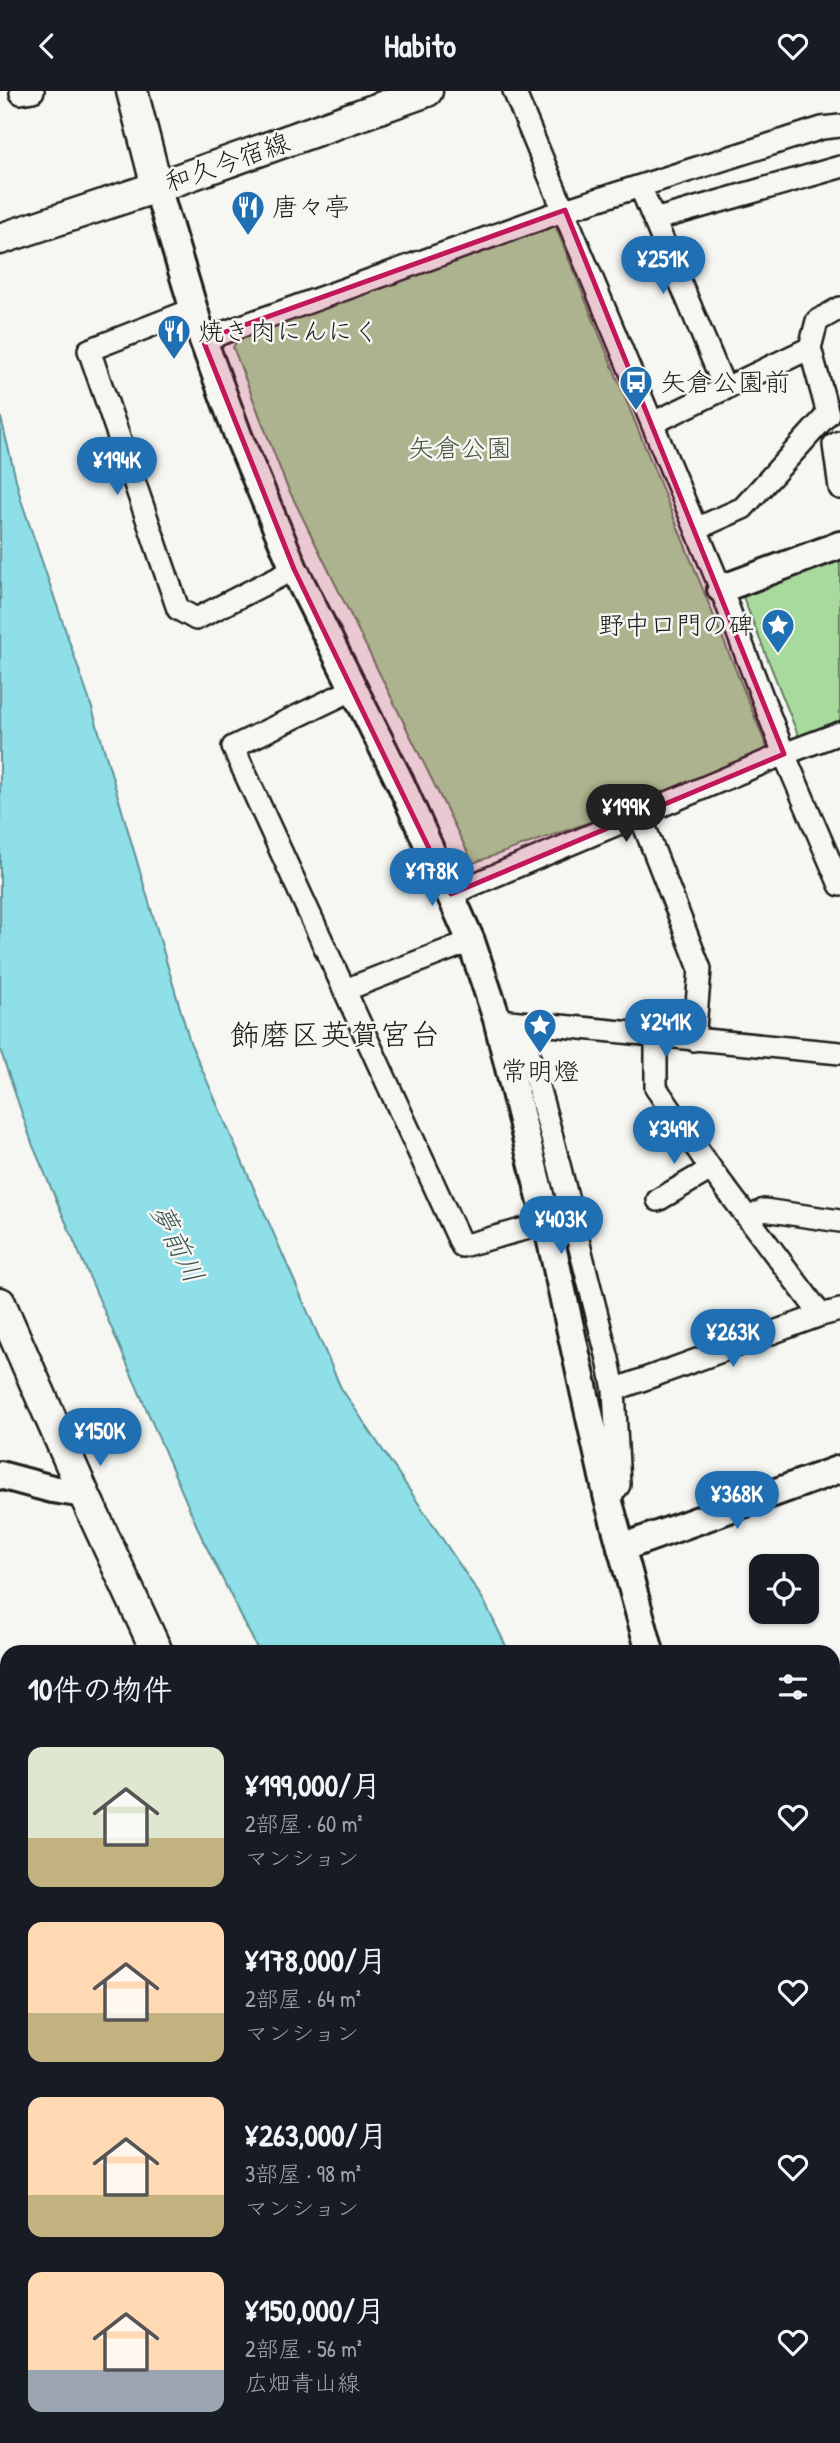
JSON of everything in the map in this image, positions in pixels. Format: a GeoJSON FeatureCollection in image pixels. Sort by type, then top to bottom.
{"type":"FeatureCollection","features":[{"type":"Feature","properties":{"kind":"main road"},"geometry":{"type":"LineString","coordinates":[[132,91],[157,187]]}},
{"type":"Feature","properties":{"kind":"main road","name":"和久今宿線"},"geometry":{"type":"LineString","coordinates":[[13,234],[157,187],[427,91]]}},
{"type":"Feature","properties":{"kind":"main road"},"geometry":{"type":"LineString","coordinates":[[0,1303],[154,1645]]}},
{"type":"Feature","properties":{"kind":"street"},"geometry":{"type":"LineString","coordinates":[[21,91],[33,91]]}},
{"type":"Feature","properties":{"kind":"street"},"geometry":{"type":"LineString","coordinates":[[514,91],[653,423],[721,589],[784,754],[840,885]]}},
{"type":"Feature","properties":{"kind":"street"},"geometry":{"type":"LineString","coordinates":[[202,340],[565,210],[821,128],[840,126]]}},
{"type":"Feature","properties":{"kind":"street"},"geometry":{"type":"LineString","coordinates":[[654,220],[840,167]]}},
{"type":"Feature","properties":{"kind":"street"},"geometry":{"type":"LineString","coordinates":[[640,186],[725,389]]}},
{"type":"Feature","properties":{"kind":"street"},"geometry":{"type":"LineString","coordinates":[[157,187],[202,340],[239,438],[294,569],[401,784],[452,894],[508,1020],[552,1137],[614,1390],[619,1485],[608,1499]]}},
{"type":"Feature","properties":{"kind":"street"},"geometry":{"type":"LineString","coordinates":[[696,529],[743,508],[828,414],[810,348],[817,321],[840,308]]}},
{"type":"Feature","properties":{"kind":"street"},"geometry":{"type":"LineString","coordinates":[[194,309],[89,351],[178,609],[196,619],[294,569]]}},
{"type":"Feature","properties":{"kind":"street"},"geometry":{"type":"LineString","coordinates":[[653,423],[810,348]]}},
{"type":"Feature","properties":{"kind":"street"},"geometry":{"type":"LineString","coordinates":[[840,442],[834,445],[840,488]]}},
{"type":"Feature","properties":{"kind":"street"},"geometry":{"type":"LineString","coordinates":[[721,589],[840,545]]}},
{"type":"Feature","properties":{"kind":"street"},"geometry":{"type":"LineString","coordinates":[[354,689],[233,747],[462,1246],[547,1223]]}},
{"type":"Feature","properties":{"kind":"street"},"geometry":{"type":"LineString","coordinates":[[452,894],[840,733]]}},
{"type":"Feature","properties":{"kind":"street"},"geometry":{"type":"LineString","coordinates":[[640,815],[700,969],[694,1040]]}},
{"type":"Feature","properties":{"kind":"street"},"geometry":{"type":"LineString","coordinates":[[345,990],[471,941]]}},
{"type":"Feature","properties":{"kind":"street"},"geometry":{"type":"LineString","coordinates":[[508,1020],[656,1037],[840,1053]]}},
{"type":"Feature","properties":{"kind":"street"},"geometry":{"type":"LineString","coordinates":[[508,1020],[547,1223],[608,1499],[648,1645]]}},
{"type":"Feature","properties":{"kind":"street"},"geometry":{"type":"LineString","coordinates":[[614,1390],[831,1312],[710,1169],[656,1088],[656,1037]]}},
{"type":"Feature","properties":{"kind":"street"},"geometry":{"type":"LineString","coordinates":[[658,1200],[710,1169]]}},
{"type":"Feature","properties":{"kind":"street"},"geometry":{"type":"LineString","coordinates":[[749,1218],[764,1210],[840,1221]]}},
{"type":"Feature","properties":{"kind":"street"},"geometry":{"type":"LineString","coordinates":[[621,1548],[840,1469]]}},
{"type":"Feature","properties":{"kind":"street"},"geometry":{"type":"LineString","coordinates":[[0,1475],[52,1489],[84,1494]]}},
{"type":"Feature","properties":{"kind":"highlighted area"},"geometry":{"type":"Polygon","coordinates":[[[565,210],[784,754],[451,894],[294,569],[203,340],[565,210]]]}},
{"type":"Feature","properties":{"kind":"green space","name":"矢倉公園"},"geometry":{"type":"Polygon","coordinates":[[[555,225],[769,752],[633,807],[473,863],[286,484],[233,347],[241,336],[555,225]]]}},
{"type":"Feature","properties":{"kind":"green space"},"geometry":{"type":"Polygon","coordinates":[[[840,558],[840,724],[800,740],[743,597],[840,558]]]}},
{"type":"Feature","properties":{"kind":"water","name":"夢前川"},"geometry":{"type":"Polygon","coordinates":[[[0,414],[21,500],[92,708],[190,1042],[341,1388],[484,1601],[506,1645],[256,1645],[202,1538],[33,1146],[0,1049],[0,414]]]}},
{"type":"Feature","properties":{"kind":"place","name":"唐々亭"},"geometry":{"type":"Point","coordinates":[248,237]}},
{"type":"Feature","properties":{"kind":"place","name":"焼き肉にんにく"},"geometry":{"type":"Point","coordinates":[174,361]}},
{"type":"Feature","properties":{"kind":"place","name":"矢倉公園前"},"geometry":{"type":"Point","coordinates":[636,412]}},
{"type":"Feature","properties":{"kind":"place","name":"野中口門の碑"},"geometry":{"type":"Point","coordinates":[778,655]}},
{"type":"Feature","properties":{"kind":"place","name":"常明燈"},"geometry":{"type":"Point","coordinates":[540,1055]}},
{"type":"Feature","properties":{"kind":"district","name":"飾磨区英賀宮台"},"geometry":{"type":"Point","coordinates":[335,1035]}}]}
